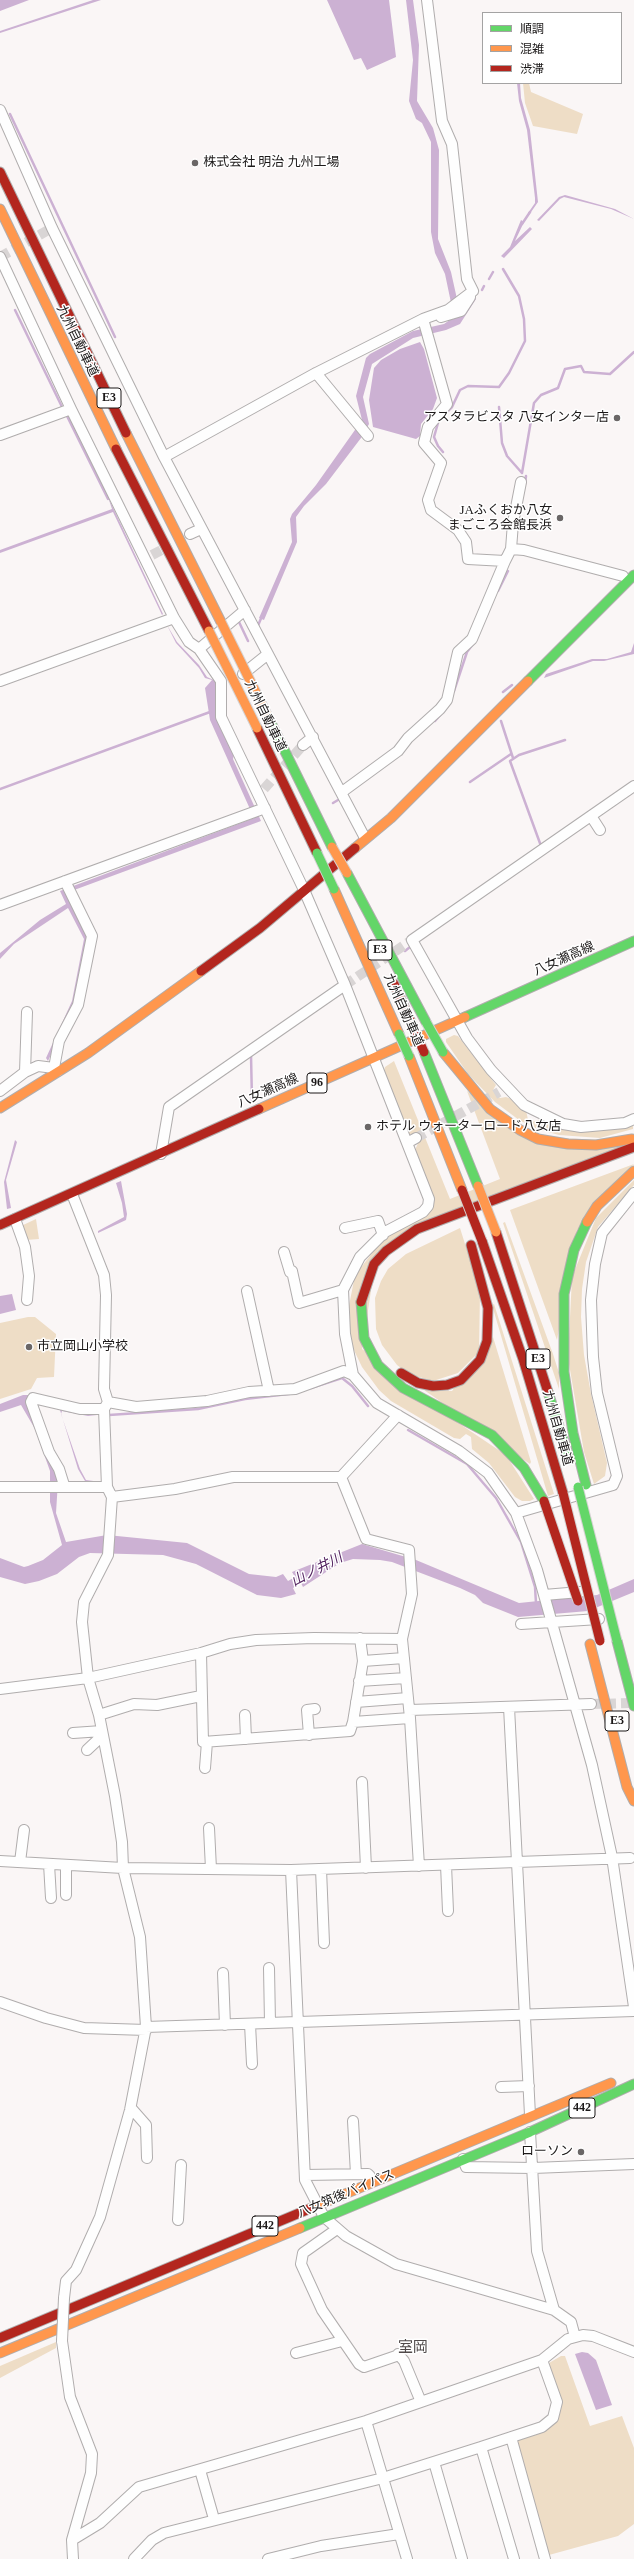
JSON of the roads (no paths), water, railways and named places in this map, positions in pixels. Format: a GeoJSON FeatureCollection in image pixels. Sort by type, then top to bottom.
{"type":"FeatureCollection","features":[{"type":"Feature","properties":{"kind":"main road","name":"九州自動車道"},"geometry":{"type":"LineString","coordinates":[[0,172],[92,364],[332,847],[347,873],[424,1052],[496,1232],[582,1486],[620,1639],[634,1706]]}},
{"type":"Feature","properties":{"kind":"main road","name":"九州自動車道"},"geometry":{"type":"LineString","coordinates":[[0,209],[77,372],[209,631],[334,889],[377,984],[458,1191],[482,1241],[523,1360],[562,1493],[602,1649],[634,1801]]}},
{"type":"Feature","properties":{"kind":"main road"},"geometry":{"type":"LineString","coordinates":[[0,1108],[56,1070],[88,1053],[170,995],[260,928],[365,838],[391,818],[437,774],[634,575]]}},
{"type":"Feature","properties":{"kind":"main road"},"geometry":{"type":"LineString","coordinates":[[347,873],[426,1022],[444,1052],[459,1074],[490,1109],[520,1130],[538,1139],[568,1144],[596,1146],[634,1139]]}},
{"type":"Feature","properties":{"kind":"main road","name":"八女瀬高線"},"geometry":{"type":"LineString","coordinates":[[0,1225],[634,941]]}},
{"type":"Feature","properties":{"kind":"main road"},"geometry":{"type":"LineString","coordinates":[[634,1147],[417,1230],[386,1251],[374,1264],[362,1294],[360,1311],[364,1338],[369,1352],[378,1365],[403,1388],[465,1419],[492,1435],[524,1468],[544,1501],[569,1569],[588,1636],[622,1771],[634,1801]]}},
{"type":"Feature","properties":{"kind":"main road"},"geometry":{"type":"LineString","coordinates":[[582,1486],[564,1372],[564,1294],[574,1250],[583,1229],[597,1206],[634,1171]]}},
{"type":"Feature","properties":{"kind":"main road"},"geometry":{"type":"LineString","coordinates":[[433,1234],[574,1180]]}},
{"type":"Feature","properties":{"kind":"main road"},"geometry":{"type":"LineString","coordinates":[[458,1191],[464,1222]]}},
{"type":"Feature","properties":{"kind":"main road"},"geometry":{"type":"LineString","coordinates":[[420,1240],[401,1250],[384,1267],[371,1295],[369,1313],[372,1332],[379,1348],[391,1365],[418,1384],[433,1386],[461,1380],[480,1360],[488,1342],[488,1308],[483,1283],[470,1241]]}},
{"type":"Feature","properties":{"kind":"main road"},"geometry":{"type":"LineString","coordinates":[[620,1639],[634,1686]]}},
{"type":"Feature","properties":{"kind":"main road","name":"八女筑後バイパス"},"geometry":{"type":"LineString","coordinates":[[0,2338],[530,2115],[627,2077]]}},
{"type":"Feature","properties":{"kind":"main road","name":"八女筑後バイパス"},"geometry":{"type":"LineString","coordinates":[[0,2353],[530,2132],[634,2084]]}},
{"type":"Feature","properties":{"kind":"street"},"geometry":{"type":"LineString","coordinates":[[164,457],[316,373],[424,323],[448,310],[473,291],[467,279],[452,144],[442,121],[427,0]]}},
{"type":"Feature","properties":{"kind":"street"},"geometry":{"type":"LineString","coordinates":[[0,110],[52,228],[164,457],[365,838]]}},
{"type":"Feature","properties":{"kind":"street"},"geometry":{"type":"LineString","coordinates":[[0,257],[71,409],[148,557],[174,618],[189,642],[199,649],[214,670],[221,686],[221,717],[261,791],[265,808],[304,890],[345,984],[429,1199],[428,1206],[423,1212],[383,1235],[360,1256],[343,1290],[345,1334],[353,1375]]}},
{"type":"Feature","properties":{"kind":"street"},"geometry":{"type":"LineString","coordinates":[[424,323],[447,404],[428,427],[424,442],[441,463],[428,500],[431,510],[458,530],[466,542],[468,559],[505,561],[520,554],[541,559]]}},
{"type":"Feature","properties":{"kind":"street"},"geometry":{"type":"LineString","coordinates":[[316,373],[367,435]]}},
{"type":"Feature","properties":{"kind":"street"},"geometry":{"type":"LineString","coordinates":[[0,434],[71,409]]}},
{"type":"Feature","properties":{"kind":"street"},"geometry":{"type":"LineString","coordinates":[[342,792],[398,751],[408,738],[440,709],[447,700],[458,652],[472,639],[511,550],[513,524],[521,482]]}},
{"type":"Feature","properties":{"kind":"street"},"geometry":{"type":"LineString","coordinates":[[190,534],[201,529]]}},
{"type":"Feature","properties":{"kind":"street"},"geometry":{"type":"LineString","coordinates":[[511,550],[524,550],[623,576]]}},
{"type":"Feature","properties":{"kind":"street"},"geometry":{"type":"LineString","coordinates":[[199,649],[245,610]]}},
{"type":"Feature","properties":{"kind":"street"},"geometry":{"type":"LineString","coordinates":[[0,681],[174,618]]}},
{"type":"Feature","properties":{"kind":"street"},"geometry":{"type":"LineString","coordinates":[[221,686],[268,654]]}},
{"type":"Feature","properties":{"kind":"street"},"geometry":{"type":"LineString","coordinates":[[303,745],[313,737]]}},
{"type":"Feature","properties":{"kind":"street"},"geometry":{"type":"LineString","coordinates":[[634,786],[412,940],[456,1021],[503,1090],[524,1105],[564,1124],[581,1127],[604,1126],[626,1123],[634,1119]]}},
{"type":"Feature","properties":{"kind":"street"},"geometry":{"type":"LineString","coordinates":[[0,905],[67,886],[265,808]]}},
{"type":"Feature","properties":{"kind":"street"},"geometry":{"type":"LineString","coordinates":[[591,816],[600,830]]}},
{"type":"Feature","properties":{"kind":"street"},"geometry":{"type":"LineString","coordinates":[[0,1091],[25,1072],[38,1066],[56,1070],[59,1041],[78,1005],[92,936],[67,886]]}},
{"type":"Feature","properties":{"kind":"street"},"geometry":{"type":"LineString","coordinates":[[161,1154],[169,1107],[345,984]]}},
{"type":"Feature","properties":{"kind":"street"},"geometry":{"type":"LineString","coordinates":[[25,1072],[27,1012]]}},
{"type":"Feature","properties":{"kind":"street"},"geometry":{"type":"LineString","coordinates":[[407,1144],[416,1138]]}},
{"type":"Feature","properties":{"kind":"street"},"geometry":{"type":"LineString","coordinates":[[516,1513],[613,1485],[616,1476],[597,1393],[592,1357],[591,1300],[595,1264],[602,1233],[634,1193]]}},
{"type":"Feature","properties":{"kind":"street"},"geometry":{"type":"LineString","coordinates":[[72,1194],[104,1275],[106,1295],[104,1389],[110,1492],[110,1532],[108,1555],[84,1602],[82,1622],[88,1678],[103,1733],[122,1842],[123,1868],[140,1937],[146,2029],[131,2108],[100,2217],[76,2270],[66,2282],[62,2341],[70,2397],[92,2454],[91,2473],[72,2540],[73,2559]]}},
{"type":"Feature","properties":{"kind":"street"},"geometry":{"type":"LineString","coordinates":[[15,1219],[25,1247],[28,1263],[27,1300]]}},
{"type":"Feature","properties":{"kind":"street"},"geometry":{"type":"LineString","coordinates":[[345,1228],[378,1221],[383,1235]]}},
{"type":"Feature","properties":{"kind":"street"},"geometry":{"type":"LineString","coordinates":[[284,1252],[290,1272],[292,1271],[299,1303],[343,1290]]}},
{"type":"Feature","properties":{"kind":"street"},"geometry":{"type":"LineString","coordinates":[[247,1291],[269,1391]]}},
{"type":"Feature","properties":{"kind":"street"},"geometry":{"type":"LineString","coordinates":[[58,1485],[59,1469],[49,1452],[31,1402],[34,1398],[80,1409],[106,1406],[136,1407],[176,1405],[269,1391],[295,1389],[344,1371],[353,1375],[377,1403],[459,1452],[488,1473],[516,1513],[552,1619],[576,1704],[592,1765],[612,1857],[634,2007]]}},
{"type":"Feature","properties":{"kind":"street"},"geometry":{"type":"LineString","coordinates":[[0,1486],[58,1485],[110,1492],[175,1489],[233,1476],[341,1477],[398,1415]]}},
{"type":"Feature","properties":{"kind":"street"},"geometry":{"type":"LineString","coordinates":[[341,1477],[366,1539],[409,1550],[412,1594],[402,1639],[410,1714],[419,1866]]}},
{"type":"Feature","properties":{"kind":"street"},"geometry":{"type":"LineString","coordinates":[[545,1597],[592,1591]]}},
{"type":"Feature","properties":{"kind":"street"},"geometry":{"type":"LineString","coordinates":[[521,1624],[552,1619],[604,1618]]}},
{"type":"Feature","properties":{"kind":"street"},"geometry":{"type":"LineString","coordinates":[[0,1689],[88,1678],[201,1653],[230,1644],[256,1640],[360,1638],[402,1639]]}},
{"type":"Feature","properties":{"kind":"street"},"geometry":{"type":"LineString","coordinates":[[201,1653],[202,1742],[350,1731],[353,1722],[362,1661],[360,1638]]}},
{"type":"Feature","properties":{"kind":"street"},"geometry":{"type":"LineString","coordinates":[[362,1661],[404,1658]]}},
{"type":"Feature","properties":{"kind":"street"},"geometry":{"type":"LineString","coordinates":[[359,1681],[406,1678]]}},
{"type":"Feature","properties":{"kind":"street"},"geometry":{"type":"LineString","coordinates":[[99,1715],[134,1704],[157,1705],[201,1696]]}},
{"type":"Feature","properties":{"kind":"street"},"geometry":{"type":"LineString","coordinates":[[356,1702],[408,1698]]}},
{"type":"Feature","properties":{"kind":"street"},"geometry":{"type":"LineString","coordinates":[[353,1722],[410,1714],[591,1704]]}},
{"type":"Feature","properties":{"kind":"street"},"geometry":{"type":"LineString","coordinates":[[509,1708],[530,2115]]}},
{"type":"Feature","properties":{"kind":"street"},"geometry":{"type":"LineString","coordinates":[[309,1734],[306,1710],[315,1709]]}},
{"type":"Feature","properties":{"kind":"street"},"geometry":{"type":"LineString","coordinates":[[245,1715],[246,1739]]}},
{"type":"Feature","properties":{"kind":"street"},"geometry":{"type":"LineString","coordinates":[[73,1733],[103,1733]]}},
{"type":"Feature","properties":{"kind":"street"},"geometry":{"type":"LineString","coordinates":[[87,1750],[103,1733]]}},
{"type":"Feature","properties":{"kind":"street"},"geometry":{"type":"LineString","coordinates":[[205,1768],[207,1742]]}},
{"type":"Feature","properties":{"kind":"street"},"geometry":{"type":"LineString","coordinates":[[362,1782],[366,1868]]}},
{"type":"Feature","properties":{"kind":"street"},"geometry":{"type":"LineString","coordinates":[[210,1828],[211,1869]]}},
{"type":"Feature","properties":{"kind":"street"},"geometry":{"type":"LineString","coordinates":[[20,1862],[24,1830]]}},
{"type":"Feature","properties":{"kind":"street"},"geometry":{"type":"LineString","coordinates":[[0,1861],[123,1868],[291,1870],[612,1857],[630,1858]]}},
{"type":"Feature","properties":{"kind":"street"},"geometry":{"type":"LineString","coordinates":[[49,1864],[51,1898]]}},
{"type":"Feature","properties":{"kind":"street"},"geometry":{"type":"LineString","coordinates":[[446,1864],[448,1911]]}},
{"type":"Feature","properties":{"kind":"street"},"geometry":{"type":"LineString","coordinates":[[66,1865],[66,1895]]}},
{"type":"Feature","properties":{"kind":"street"},"geometry":{"type":"LineString","coordinates":[[321,1869],[324,1943]]}},
{"type":"Feature","properties":{"kind":"street"},"geometry":{"type":"LineString","coordinates":[[291,1870],[305,2175],[324,2217],[346,2236],[396,2264],[554,2310],[571,2322],[575,2337]]}},
{"type":"Feature","properties":{"kind":"street"},"geometry":{"type":"LineString","coordinates":[[269,1968],[270,2023]]}},
{"type":"Feature","properties":{"kind":"street"},"geometry":{"type":"LineString","coordinates":[[222,1973],[225,2025]]}},
{"type":"Feature","properties":{"kind":"street"},"geometry":{"type":"LineString","coordinates":[[0,2002],[46,2018],[84,2028],[146,2029],[634,2010]]}},
{"type":"Feature","properties":{"kind":"street"},"geometry":{"type":"LineString","coordinates":[[250,2024],[252,2064]]}},
{"type":"Feature","properties":{"kind":"street"},"geometry":{"type":"LineString","coordinates":[[501,2087],[529,2086]]}},
{"type":"Feature","properties":{"kind":"street"},"geometry":{"type":"LineString","coordinates":[[131,2108],[146,2125],[147,2158]]}},
{"type":"Feature","properties":{"kind":"street"},"geometry":{"type":"LineString","coordinates":[[353,2121],[356,2174]]}},
{"type":"Feature","properties":{"kind":"street"},"geometry":{"type":"LineString","coordinates":[[530,2132],[537,2251],[554,2310]]}},
{"type":"Feature","properties":{"kind":"street"},"geometry":{"type":"LineString","coordinates":[[463,2160],[466,2167],[533,2168],[634,2164]]}},
{"type":"Feature","properties":{"kind":"street"},"geometry":{"type":"LineString","coordinates":[[178,2220],[181,2165]]}},
{"type":"Feature","properties":{"kind":"street"},"geometry":{"type":"LineString","coordinates":[[305,2175],[368,2174],[370,2176]]}},
{"type":"Feature","properties":{"kind":"street"},"geometry":{"type":"LineString","coordinates":[[337,2229],[303,2253],[301,2264],[322,2310],[359,2364],[364,2367],[397,2355],[404,2361],[421,2402]]}},
{"type":"Feature","properties":{"kind":"street"},"geometry":{"type":"LineString","coordinates":[[72,2540],[100,2523],[139,2487],[366,2421],[542,2360],[560,2344],[575,2337],[583,2335],[594,2336],[634,2352]]}},
{"type":"Feature","properties":{"kind":"street"},"geometry":{"type":"LineString","coordinates":[[296,2353],[342,2341]]}},
{"type":"Feature","properties":{"kind":"street"},"geometry":{"type":"LineString","coordinates":[[134,2559],[152,2540],[164,2533],[214,2519],[382,2478],[542,2427],[553,2418],[557,2402],[542,2360]]}},
{"type":"Feature","properties":{"kind":"street"},"geometry":{"type":"LineString","coordinates":[[366,2421],[407,2559]]}},
{"type":"Feature","properties":{"kind":"street"},"geometry":{"type":"LineString","coordinates":[[511,2437],[545,2559]]}},
{"type":"Feature","properties":{"kind":"street"},"geometry":{"type":"LineString","coordinates":[[481,2447],[514,2559]]}},
{"type":"Feature","properties":{"kind":"street"},"geometry":{"type":"LineString","coordinates":[[434,2462],[462,2559]]}},
{"type":"Feature","properties":{"kind":"street"},"geometry":{"type":"LineString","coordinates":[[200,2470],[214,2519]]}},
{"type":"Feature","properties":{"kind":"street"},"geometry":{"type":"LineString","coordinates":[[268,2559],[321,2546],[400,2534]]}},
{"type":"Feature","properties":{"kind":"water"},"geometry":{"type":"Polygon","coordinates":[[[0,0],[29,0],[0,11],[0,0]]]}},
{"type":"Feature","properties":{"kind":"water"},"geometry":{"type":"Polygon","coordinates":[[[93,0],[101,0],[0,33],[0,31],[93,0]]]}},
{"type":"Feature","properties":{"kind":"water"},"geometry":{"type":"Polygon","coordinates":[[[327,0],[389,0],[396,57],[367,70],[361,58],[354,60],[327,0]]]}},
{"type":"Feature","properties":{"kind":"water"},"geometry":{"type":"Polygon","coordinates":[[[406,0],[413,0],[419,45],[417,101],[433,128],[439,150],[438,239],[451,272],[461,317],[475,298],[476,299],[460,324],[446,330],[413,338],[372,364],[363,397],[369,424],[361,438],[326,484],[304,506],[296,517],[297,542],[264,620],[259,618],[292,542],[290,519],[292,514],[316,485],[362,420],[356,396],[366,358],[370,354],[413,331],[444,324],[454,317],[445,274],[435,253],[431,232],[431,142],[422,123],[416,119],[409,101],[413,60],[406,0]]]}},
{"type":"Feature","properties":{"kind":"water"},"geometry":{"type":"Polygon","coordinates":[[[517,84],[520,84],[521,98],[530,130],[538,202],[529,215],[528,213],[535,203],[535,198],[527,130],[519,101],[517,84]]]}},
{"type":"Feature","properties":{"kind":"water"},"geometry":{"type":"Polygon","coordinates":[[[565,195],[615,209],[634,219],[611,209],[564,197],[560,199],[539,221],[537,220],[559,197],[565,195]]]}},
{"type":"Feature","properties":{"kind":"water"},"geometry":{"type":"Polygon","coordinates":[[[521,220],[524,222],[515,241],[530,227],[532,229],[504,258],[501,256],[510,247],[521,220]]]}},
{"type":"Feature","properties":{"kind":"water"},"geometry":{"type":"Polygon","coordinates":[[[420,342],[424,349],[437,398],[433,409],[421,424],[420,436],[416,439],[373,427],[369,400],[374,368],[381,360],[400,349],[420,342]]]}},
{"type":"Feature","properties":{"kind":"water"},"geometry":{"type":"Polygon","coordinates":[[[108,497],[163,614],[162,615],[113,512],[0,553],[0,550],[112,509],[108,497]]]}},
{"type":"Feature","properties":{"kind":"water"},"geometry":{"type":"Polygon","coordinates":[[[167,625],[177,642],[199,665],[207,677],[218,682],[220,722],[234,755],[233,759],[261,821],[66,893],[87,937],[75,1002],[48,1061],[46,1058],[72,1001],[84,939],[68,908],[14,944],[0,959],[0,953],[40,920],[66,904],[60,891],[254,818],[210,720],[205,688],[212,680],[205,678],[199,668],[176,643],[167,625]]]}},
{"type":"Feature","properties":{"kind":"water"},"geometry":{"type":"Polygon","coordinates":[[[634,643],[634,654],[604,661],[593,661],[544,678],[546,674],[592,659],[607,659],[631,652],[634,643]]]}},
{"type":"Feature","properties":{"kind":"water"},"geometry":{"type":"Polygon","coordinates":[[[15,1140],[17,1142],[6,1180],[11,1208],[7,1209],[4,1182],[15,1140]]]}},
{"type":"Feature","properties":{"kind":"water"},"geometry":{"type":"Polygon","coordinates":[[[121,1181],[127,1214],[126,1220],[98,1233],[98,1231],[124,1217],[122,1203],[116,1183],[121,1181]]]}},
{"type":"Feature","properties":{"kind":"water"},"geometry":{"type":"Polygon","coordinates":[[[12,1294],[16,1310],[0,1314],[0,1296],[12,1294]]]}},
{"type":"Feature","properties":{"kind":"water","name":"山ノ井川"},"geometry":{"type":"Polygon","coordinates":[[[23,1395],[28,1395],[55,1464],[58,1481],[56,1513],[66,1542],[107,1535],[187,1543],[249,1574],[276,1577],[283,1574],[288,1581],[295,1577],[292,1572],[362,1544],[416,1560],[519,1603],[597,1595],[634,1579],[634,1592],[588,1611],[518,1617],[483,1603],[475,1595],[460,1588],[392,1562],[380,1560],[353,1559],[340,1563],[303,1587],[301,1583],[293,1588],[296,1594],[281,1598],[257,1595],[196,1564],[163,1555],[90,1553],[79,1557],[57,1574],[39,1581],[25,1584],[0,1577],[0,1558],[24,1567],[43,1560],[62,1545],[50,1502],[50,1471],[35,1429],[21,1405],[0,1412],[0,1404],[23,1395]]]}},
{"type":"Feature","properties":{"kind":"water"},"geometry":{"type":"Polygon","coordinates":[[[39,1404],[96,1412],[97,1415],[88,1416],[62,1411],[61,1414],[60,1410],[39,1404]]]}},
{"type":"Feature","properties":{"kind":"water"},"geometry":{"type":"Polygon","coordinates":[[[63,1419],[80,1469],[86,1480],[101,1482],[85,1481],[78,1469],[63,1419]]]}},
{"type":"Feature","properties":{"kind":"water"},"geometry":{"type":"Polygon","coordinates":[[[582,2352],[588,2353],[596,2360],[612,2405],[596,2410],[575,2354],[582,2352]]]}},
{"type":"Feature","properties":{"kind":"waterway"},"geometry":{"type":"LineString","coordinates":[[10,114],[115,337]]}},
{"type":"Feature","properties":{"kind":"waterway"},"geometry":{"type":"LineString","coordinates":[[522,224],[530,212]]}},
{"type":"Feature","properties":{"kind":"waterway"},"geometry":{"type":"LineString","coordinates":[[445,414],[452,407],[460,390],[468,386],[499,387],[509,373],[525,341],[524,319],[519,296],[503,269]]}},
{"type":"Feature","properties":{"kind":"waterway"},"geometry":{"type":"LineString","coordinates":[[489,279],[493,272]]}},
{"type":"Feature","properties":{"kind":"waterway"},"geometry":{"type":"LineString","coordinates":[[482,290],[484,286]]}},
{"type":"Feature","properties":{"kind":"waterway"},"geometry":{"type":"LineString","coordinates":[[15,310],[63,409]]}},
{"type":"Feature","properties":{"kind":"waterway"},"geometry":{"type":"LineString","coordinates":[[499,407],[502,443],[507,456],[522,473],[534,403],[541,395],[558,388],[565,369],[581,366],[584,372],[610,374],[634,352]]}},
{"type":"Feature","properties":{"kind":"waterway"},"geometry":{"type":"LineString","coordinates":[[66,414],[108,499]]}},
{"type":"Feature","properties":{"kind":"waterway"},"geometry":{"type":"LineString","coordinates":[[438,423],[434,437],[438,446],[443,452]]}},
{"type":"Feature","properties":{"kind":"waterway"},"geometry":{"type":"LineString","coordinates":[[525,484],[526,476]]}},
{"type":"Feature","properties":{"kind":"waterway"},"geometry":{"type":"LineString","coordinates":[[498,591],[508,571]]}},
{"type":"Feature","properties":{"kind":"waterway"},"geometry":{"type":"LineString","coordinates":[[257,628],[262,616]]}},
{"type":"Feature","properties":{"kind":"waterway"},"geometry":{"type":"LineString","coordinates":[[239,622],[248,641]]}},
{"type":"Feature","properties":{"kind":"waterway"},"geometry":{"type":"LineString","coordinates":[[454,691],[467,652],[473,644]]}},
{"type":"Feature","properties":{"kind":"waterway"},"geometry":{"type":"LineString","coordinates":[[503,692],[512,685]]}},
{"type":"Feature","properties":{"kind":"waterway"},"geometry":{"type":"LineString","coordinates":[[0,789],[210,712]]}},
{"type":"Feature","properties":{"kind":"waterway"},"geometry":{"type":"LineString","coordinates":[[435,721],[441,714]]}},
{"type":"Feature","properties":{"kind":"waterway"},"geometry":{"type":"LineString","coordinates":[[501,721],[513,758]]}},
{"type":"Feature","properties":{"kind":"waterway"},"geometry":{"type":"LineString","coordinates":[[541,846],[510,761],[519,755],[565,740]]}},
{"type":"Feature","properties":{"kind":"waterway"},"geometry":{"type":"LineString","coordinates":[[470,782],[511,754]]}},
{"type":"Feature","properties":{"kind":"waterway"},"geometry":{"type":"LineString","coordinates":[[333,803],[338,800]]}},
{"type":"Feature","properties":{"kind":"waterway"},"geometry":{"type":"LineString","coordinates":[[405,951],[410,947]]}},
{"type":"Feature","properties":{"kind":"waterway"},"geometry":{"type":"LineString","coordinates":[[251,1055],[252,1101]]}},
{"type":"Feature","properties":{"kind":"waterway"},"geometry":{"type":"LineString","coordinates":[[311,1388],[342,1378],[352,1386],[368,1406]]}},
{"type":"Feature","properties":{"kind":"waterway"},"geometry":{"type":"LineString","coordinates":[[109,1415],[198,1409],[245,1399],[297,1393]]}},
{"type":"Feature","properties":{"kind":"waterway"},"geometry":{"type":"LineString","coordinates":[[408,1430],[467,1464],[496,1498],[521,1542],[535,1587],[536,1603]]}},
{"type":"Feature","properties":{"kind":"tunnel"},"geometry":{"type":"LineString","coordinates":[[0,257],[52,228]]}},
{"type":"Feature","properties":{"kind":"tunnel"},"geometry":{"type":"LineString","coordinates":[[152,555],[171,545]]}},
{"type":"Feature","properties":{"kind":"tunnel"},"geometry":{"type":"LineString","coordinates":[[264,789],[303,745]]}},
{"type":"Feature","properties":{"kind":"tunnel"},"geometry":{"type":"LineString","coordinates":[[345,985],[412,940]]}},
{"type":"Feature","properties":{"kind":"tunnel"},"geometry":{"type":"LineString","coordinates":[[416,1138],[499,1092]]}},
{"type":"Feature","properties":{"kind":"tunnel"},"geometry":{"type":"LineString","coordinates":[[591,1704],[634,1703]]}},
{"type":"Feature","properties":{"kind":"place","name":"株式会社 明治 九州工場"},"geometry":{"type":"Point","coordinates":[195,163]}},
{"type":"Feature","properties":{"kind":"place","name":"アスタラビスタ 八女インター店"},"geometry":{"type":"Point","coordinates":[617,418]}},
{"type":"Feature","properties":{"kind":"place","name":"JAふくおか八女 まごころ会館長浜"},"geometry":{"type":"Point","coordinates":[560,518]}},
{"type":"Feature","properties":{"kind":"place","name":"ホテル ウォーターロード八女店"},"geometry":{"type":"Point","coordinates":[368,1127]}},
{"type":"Feature","properties":{"kind":"place","name":"市立岡山小学校"},"geometry":{"type":"Point","coordinates":[29,1347]}},
{"type":"Feature","properties":{"kind":"place","name":"ローソン"},"geometry":{"type":"Point","coordinates":[581,2152]}},
{"type":"Feature","properties":{"kind":"district","name":"室岡"},"geometry":{"type":"Point","coordinates":[413,2348]}}]}
